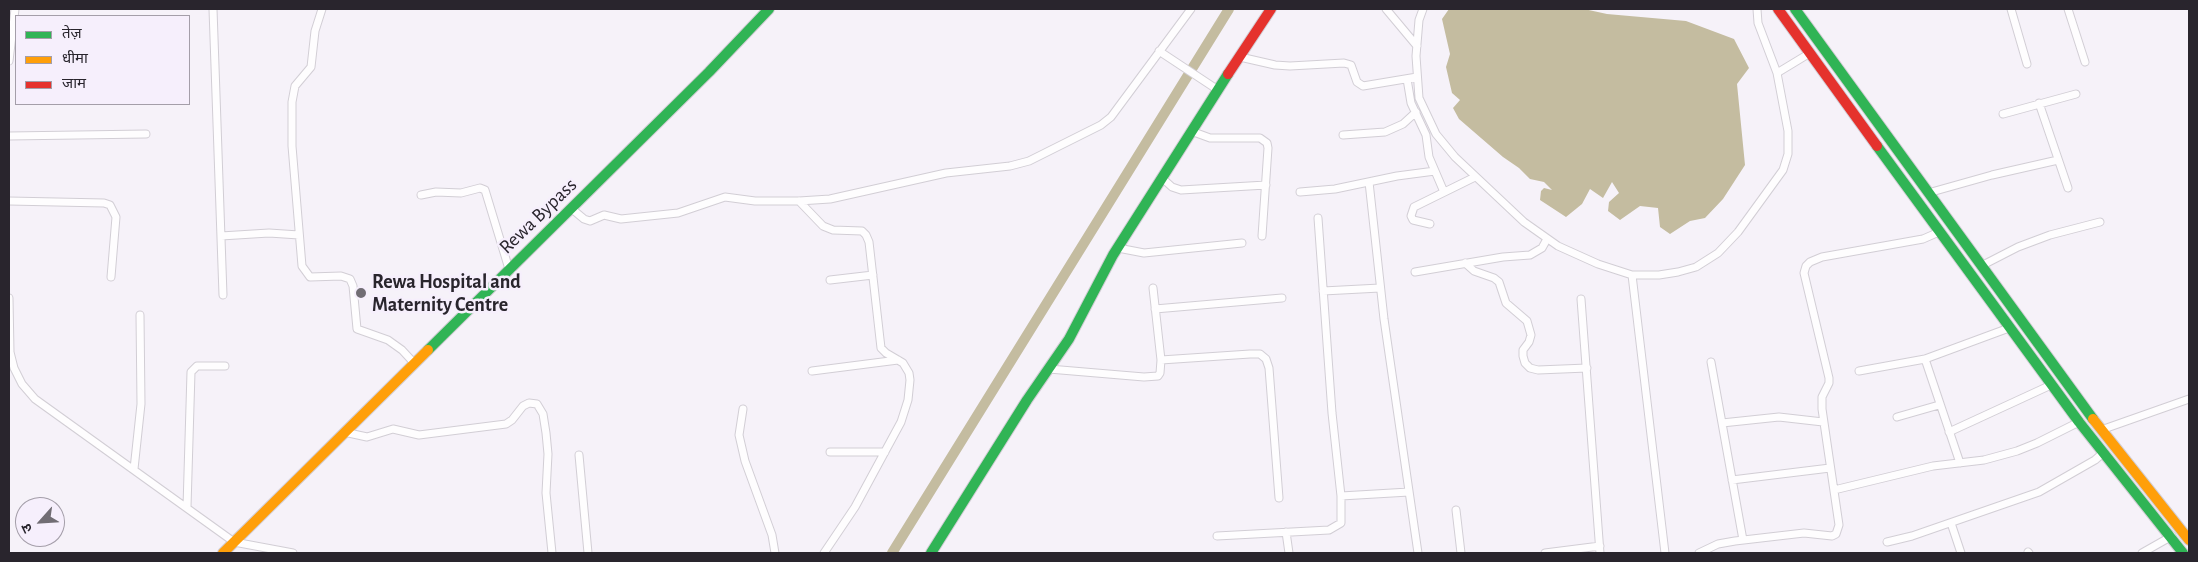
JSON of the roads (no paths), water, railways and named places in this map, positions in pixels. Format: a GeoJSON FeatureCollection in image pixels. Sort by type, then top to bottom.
{"type":"FeatureCollection","features":[{"type":"Feature","properties":{"kind":"main road","name":"Rewa Bypass"},"geometry":{"type":"LineString","coordinates":[[223,553],[572,209],[769,9]]}},
{"type":"Feature","properties":{"kind":"main road"},"geometry":{"type":"LineString","coordinates":[[931,553],[1022,408],[1069,339],[1118,248],[1215,88],[1240,57],[1271,9]]}},
{"type":"Feature","properties":{"kind":"main road"},"geometry":{"type":"LineString","coordinates":[[1778,9],[2009,328],[2103,453],[2183,553]]}},
{"type":"Feature","properties":{"kind":"main road"},"geometry":{"type":"LineString","coordinates":[[1795,9],[2101,430],[2189,540]]}},
{"type":"Feature","properties":{"kind":"main road"},"geometry":{"type":"LineString","coordinates":[[1812,56],[1825,51]]}},
{"type":"Feature","properties":{"kind":"main road"},"geometry":{"type":"LineString","coordinates":[[1915,198],[1926,191]]}},
{"type":"Feature","properties":{"kind":"main road"},"geometry":{"type":"LineString","coordinates":[[2078,420],[2087,410]]}},
{"type":"Feature","properties":{"kind":"street"},"geometry":{"type":"LineString","coordinates":[[9,61],[15,9]]}},
{"type":"Feature","properties":{"kind":"street"},"geometry":{"type":"LineString","coordinates":[[213,9],[223,295]]}},
{"type":"Feature","properties":{"kind":"street"},"geometry":{"type":"LineString","coordinates":[[322,9],[314,37],[311,67],[295,86],[292,102],[292,146],[302,266],[306,274],[316,277],[342,276],[350,279],[353,286],[357,329],[388,340],[402,350],[414,363]]}},
{"type":"Feature","properties":{"kind":"street"},"geometry":{"type":"LineString","coordinates":[[572,209],[584,219],[590,221],[604,215],[621,219],[678,214],[726,197],[800,201],[846,196],[946,173],[1010,166],[1029,161],[1106,122],[1117,110],[1191,9]]}},
{"type":"Feature","properties":{"kind":"street"},"geometry":{"type":"LineString","coordinates":[[1386,9],[1417,46]]}},
{"type":"Feature","properties":{"kind":"street"},"geometry":{"type":"LineString","coordinates":[[1423,9],[1417,46],[1416,77],[1419,98],[1436,134],[1475,177],[1524,222],[1547,239],[1582,257],[1632,275],[1659,275],[1696,267],[1718,253],[1738,232],[1767,195],[1783,170],[1788,154],[1788,131],[1777,73],[1758,23],[1757,9]]}},
{"type":"Feature","properties":{"kind":"street"},"geometry":{"type":"LineString","coordinates":[[2011,9],[2027,64]]}},
{"type":"Feature","properties":{"kind":"street"},"geometry":{"type":"LineString","coordinates":[[2068,9],[2085,62]]}},
{"type":"Feature","properties":{"kind":"street"},"geometry":{"type":"LineString","coordinates":[[1159,52],[1215,88]]}},
{"type":"Feature","properties":{"kind":"street"},"geometry":{"type":"LineString","coordinates":[[1777,73],[1812,56]]}},
{"type":"Feature","properties":{"kind":"street"},"geometry":{"type":"LineString","coordinates":[[1240,57],[1275,65],[1348,64],[1353,68],[1357,82],[1363,86],[1416,77]]}},
{"type":"Feature","properties":{"kind":"street"},"geometry":{"type":"LineString","coordinates":[[1407,79],[1411,103],[1426,135],[1429,157],[1444,192]]}},
{"type":"Feature","properties":{"kind":"street"},"geometry":{"type":"LineString","coordinates":[[2003,114],[2076,94]]}},
{"type":"Feature","properties":{"kind":"street"},"geometry":{"type":"LineString","coordinates":[[2039,103],[2068,188]]}},
{"type":"Feature","properties":{"kind":"street"},"geometry":{"type":"LineString","coordinates":[[1343,135],[1385,132],[1403,124],[1416,112]]}},
{"type":"Feature","properties":{"kind":"street"},"geometry":{"type":"LineString","coordinates":[[1191,130],[1210,138],[1260,138],[1265,140],[1268,148],[1262,236]]}},
{"type":"Feature","properties":{"kind":"street"},"geometry":{"type":"LineString","coordinates":[[9,136],[146,134]]}},
{"type":"Feature","properties":{"kind":"street"},"geometry":{"type":"LineString","coordinates":[[1926,191],[2058,160]]}},
{"type":"Feature","properties":{"kind":"street"},"geometry":{"type":"LineString","coordinates":[[1300,192],[1335,189],[1435,171]]}},
{"type":"Feature","properties":{"kind":"street"},"geometry":{"type":"LineString","coordinates":[[1161,177],[1172,187],[1181,190],[1266,185]]}},
{"type":"Feature","properties":{"kind":"street"},"geometry":{"type":"LineString","coordinates":[[1430,224],[1413,220],[1411,211],[1414,207],[1475,177]]}},
{"type":"Feature","properties":{"kind":"street"},"geometry":{"type":"LineString","coordinates":[[1369,182],[1380,288],[1418,553]]}},
{"type":"Feature","properties":{"kind":"street"},"geometry":{"type":"LineString","coordinates":[[421,195],[436,192],[461,193],[480,188],[486,190],[509,269]]}},
{"type":"Feature","properties":{"kind":"street"},"geometry":{"type":"LineString","coordinates":[[9,201],[104,203],[110,205],[116,217],[111,277]]}},
{"type":"Feature","properties":{"kind":"street"},"geometry":{"type":"LineString","coordinates":[[800,201],[823,226],[833,230],[864,232],[869,242],[881,348],[899,360],[909,373],[908,400],[901,422],[855,507],[824,553]]}},
{"type":"Feature","properties":{"kind":"street"},"geometry":{"type":"LineString","coordinates":[[1217,536],[1336,528],[1341,523],[1341,496],[1332,413],[1318,218]]}},
{"type":"Feature","properties":{"kind":"street"},"geometry":{"type":"LineString","coordinates":[[1981,266],[2018,247],[2050,235],[2100,222]]}},
{"type":"Feature","properties":{"kind":"street"},"geometry":{"type":"LineString","coordinates":[[1699,553],[1718,544],[1743,540],[1804,533],[1832,536],[1836,534],[1839,525],[1822,397],[1829,383],[1829,378],[1804,273],[1806,266],[1810,262],[1822,257],[1923,240],[1940,232]]}},
{"type":"Feature","properties":{"kind":"street"},"geometry":{"type":"LineString","coordinates":[[221,236],[269,233],[299,235]]}},
{"type":"Feature","properties":{"kind":"street"},"geometry":{"type":"LineString","coordinates":[[1415,272],[1503,257],[1530,255],[1542,248],[1547,239]]}},
{"type":"Feature","properties":{"kind":"street"},"geometry":{"type":"LineString","coordinates":[[1118,248],[1144,253],[1242,243]]}},
{"type":"Feature","properties":{"kind":"street"},"geometry":{"type":"LineString","coordinates":[[1466,263],[1474,271],[1494,278],[1499,282],[1506,303],[1527,321],[1531,335],[1523,356],[1525,363],[1530,368],[1538,370],[1587,368]]}},
{"type":"Feature","properties":{"kind":"street"},"geometry":{"type":"LineString","coordinates":[[830,280],[872,274]]}},
{"type":"Feature","properties":{"kind":"street"},"geometry":{"type":"LineString","coordinates":[[1632,275],[1665,553]]}},
{"type":"Feature","properties":{"kind":"street"},"geometry":{"type":"LineString","coordinates":[[1049,368],[1154,377],[1160,373],[1161,360],[1152,288]]}},
{"type":"Feature","properties":{"kind":"street"},"geometry":{"type":"LineString","coordinates":[[1323,291],[1380,288]]}},
{"type":"Feature","properties":{"kind":"street"},"geometry":{"type":"LineString","coordinates":[[9,298],[11,367],[35,399],[188,507],[234,542],[293,553]]}},
{"type":"Feature","properties":{"kind":"street"},"geometry":{"type":"LineString","coordinates":[[1155,309],[1282,298]]}},
{"type":"Feature","properties":{"kind":"street"},"geometry":{"type":"LineString","coordinates":[[1545,553],[1600,550],[1581,299]]}},
{"type":"Feature","properties":{"kind":"street"},"geometry":{"type":"LineString","coordinates":[[134,469],[141,404],[140,315]]}},
{"type":"Feature","properties":{"kind":"street"},"geometry":{"type":"LineString","coordinates":[[1859,371],[1924,359],[2009,328]]}},
{"type":"Feature","properties":{"kind":"street"},"geometry":{"type":"LineString","coordinates":[[1161,360],[1250,354],[1260,354],[1266,359],[1269,368],[1279,498]]}},
{"type":"Feature","properties":{"kind":"street"},"geometry":{"type":"LineString","coordinates":[[1924,359],[1960,463]]}},
{"type":"Feature","properties":{"kind":"street"},"geometry":{"type":"LineString","coordinates":[[812,371],[899,360]]}},
{"type":"Feature","properties":{"kind":"street"},"geometry":{"type":"LineString","coordinates":[[1711,362],[1743,540]]}},
{"type":"Feature","properties":{"kind":"street"},"geometry":{"type":"LineString","coordinates":[[188,507],[191,372],[198,366],[225,366]]}},
{"type":"Feature","properties":{"kind":"street"},"geometry":{"type":"LineString","coordinates":[[1949,432],[2052,385]]}},
{"type":"Feature","properties":{"kind":"street"},"geometry":{"type":"LineString","coordinates":[[2101,430],[2189,399]]}},
{"type":"Feature","properties":{"kind":"street"},"geometry":{"type":"LineString","coordinates":[[344,432],[367,437],[393,428],[419,435],[506,424],[512,420],[523,406],[529,403],[537,404],[543,414],[546,433],[548,454],[546,493],[552,553]]}},
{"type":"Feature","properties":{"kind":"street"},"geometry":{"type":"LineString","coordinates":[[1897,417],[1940,406]]}},
{"type":"Feature","properties":{"kind":"street"},"geometry":{"type":"LineString","coordinates":[[743,409],[739,435],[745,461],[772,535],[775,553]]}},
{"type":"Feature","properties":{"kind":"street"},"geometry":{"type":"LineString","coordinates":[[1722,422],[1779,417],[1824,422]]}},
{"type":"Feature","properties":{"kind":"street"},"geometry":{"type":"LineString","coordinates":[[1834,490],[1934,466],[1984,460],[2017,451],[2038,444],[2078,420]]}},
{"type":"Feature","properties":{"kind":"street"},"geometry":{"type":"LineString","coordinates":[[830,452],[885,452]]}},
{"type":"Feature","properties":{"kind":"street"},"geometry":{"type":"LineString","coordinates":[[1887,542],[1951,523],[2039,492],[2090,463],[2103,453]]}},
{"type":"Feature","properties":{"kind":"street"},"geometry":{"type":"LineString","coordinates":[[579,455],[588,553]]}},
{"type":"Feature","properties":{"kind":"street"},"geometry":{"type":"LineString","coordinates":[[1732,480],[1830,468]]}},
{"type":"Feature","properties":{"kind":"street"},"geometry":{"type":"LineString","coordinates":[[1341,496],[1409,492]]}},
{"type":"Feature","properties":{"kind":"street"},"geometry":{"type":"LineString","coordinates":[[1456,510],[1461,553]]}},
{"type":"Feature","properties":{"kind":"street"},"geometry":{"type":"LineString","coordinates":[[1951,523],[1961,553]]}},
{"type":"Feature","properties":{"kind":"street"},"geometry":{"type":"LineString","coordinates":[[2142,553],[2181,530]]}},
{"type":"Feature","properties":{"kind":"street"},"geometry":{"type":"LineString","coordinates":[[1286,532],[1289,553]]}},
{"type":"Feature","properties":{"kind":"waterway"},"geometry":{"type":"LineString","coordinates":[[892,553],[1229,9]]}},
{"type":"Feature","properties":{"kind":"place","name":"Rewa Hospital and Maternity Centre"},"geometry":{"type":"Point","coordinates":[361,293]}}]}
